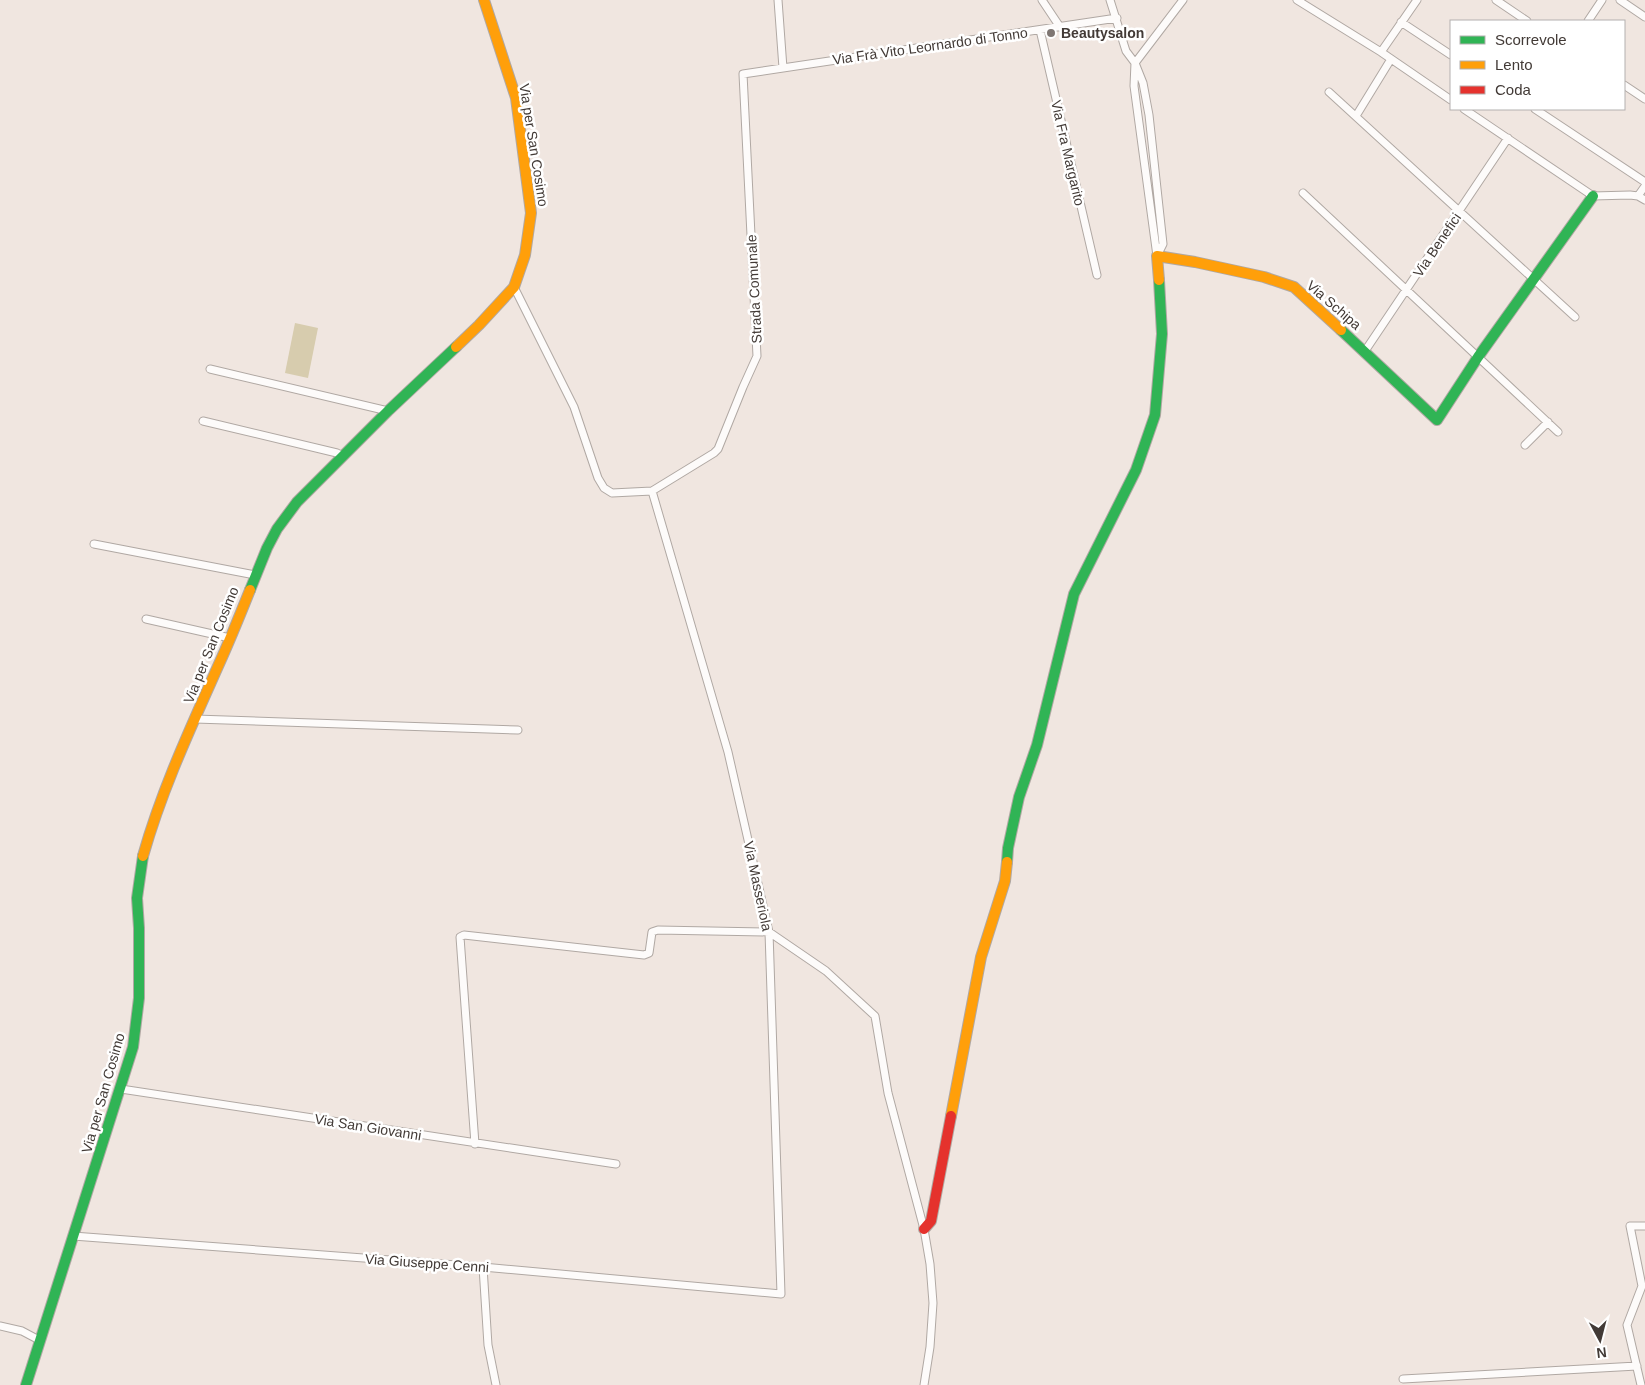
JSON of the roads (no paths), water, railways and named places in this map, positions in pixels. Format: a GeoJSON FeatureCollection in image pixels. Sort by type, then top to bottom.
{"type":"FeatureCollection","features":[{"type":"Feature","properties":{"kind":"street","name":"Via per San Cosimo"},"geometry":{"type":"LineString","coordinates":[[26,1385],[133,1047],[139,998],[137,898],[142,861],[180,751],[230,638],[255,575],[267,548],[297,502],[388,411],[479,325],[514,287],[525,255],[531,214],[516,98],[484,0]]}},
{"type":"Feature","properties":{"kind":"street"},"geometry":{"type":"LineString","coordinates":[[778,0],[783,68]]}},
{"type":"Feature","properties":{"kind":"street"},"geometry":{"type":"LineString","coordinates":[[1042,0],[1060,27]]}},
{"type":"Feature","properties":{"kind":"street"},"geometry":{"type":"LineString","coordinates":[[1110,0],[1126,51],[1135,63],[1143,83],[1150,125],[1162,244],[1157,256]]}},
{"type":"Feature","properties":{"kind":"street"},"geometry":{"type":"LineString","coordinates":[[924,1229],[931,1221],[982,957],[1005,881],[1008,848],[1019,798],[1037,745],[1074,594],[1136,470],[1155,415],[1162,334],[1161,303],[1157,256],[1134,86],[1135,63],[1183,0]]}},
{"type":"Feature","properties":{"kind":"street"},"geometry":{"type":"LineString","coordinates":[[1297,0],[1381,52],[1450,99]]}},
{"type":"Feature","properties":{"kind":"street"},"geometry":{"type":"LineString","coordinates":[[1381,52],[1417,0]]}},
{"type":"Feature","properties":{"kind":"street"},"geometry":{"type":"LineString","coordinates":[[1496,0],[1526,20]]}},
{"type":"Feature","properties":{"kind":"street"},"geometry":{"type":"LineString","coordinates":[[1589,20],[1602,0]]}},
{"type":"Feature","properties":{"kind":"street"},"geometry":{"type":"LineString","coordinates":[[1620,0],[1645,17]]}},
{"type":"Feature","properties":{"kind":"street","name":"Via Frà Vito Leornardo di Tonno"},"geometry":{"type":"LineString","coordinates":[[743,74],[1116,18]]}},
{"type":"Feature","properties":{"kind":"street"},"geometry":{"type":"LineString","coordinates":[[1401,22],[1450,54]]}},
{"type":"Feature","properties":{"kind":"street","name":"Via Fra Margarito"},"geometry":{"type":"LineString","coordinates":[[1040,30],[1096,275]]}},
{"type":"Feature","properties":{"kind":"street"},"geometry":{"type":"LineString","coordinates":[[1356,116],[1391,59]]}},
{"type":"Feature","properties":{"kind":"street","name":"Strada Comunale"},"geometry":{"type":"LineString","coordinates":[[514,287],[574,408],[598,478],[604,488],[612,493],[652,491],[718,449],[742,387],[757,356],[743,74]]}},
{"type":"Feature","properties":{"kind":"street"},"geometry":{"type":"LineString","coordinates":[[1625,87],[1645,99]]}},
{"type":"Feature","properties":{"kind":"street"},"geometry":{"type":"LineString","coordinates":[[1329,92],[1575,317]]}},
{"type":"Feature","properties":{"kind":"street"},"geometry":{"type":"LineString","coordinates":[[1466,110],[1592,196],[1638,196],[1645,200]]}},
{"type":"Feature","properties":{"kind":"street"},"geometry":{"type":"LineString","coordinates":[[1537,110],[1645,182]]}},
{"type":"Feature","properties":{"kind":"street","name":"Via Benefici"},"geometry":{"type":"LineString","coordinates":[[1365,351],[1508,138]]}},
{"type":"Feature","properties":{"kind":"street"},"geometry":{"type":"LineString","coordinates":[[1638,196],[1645,186]]}},
{"type":"Feature","properties":{"kind":"street"},"geometry":{"type":"LineString","coordinates":[[1303,193],[1558,432]]}},
{"type":"Feature","properties":{"kind":"street"},"geometry":{"type":"LineString","coordinates":[[1478,357],[1592,196]]}},
{"type":"Feature","properties":{"kind":"street","name":"Via Schipa"},"geometry":{"type":"LineString","coordinates":[[1157,256],[1218,267],[1280,282],[1294,288],[1365,351],[1437,420],[1478,357]]}},
{"type":"Feature","properties":{"kind":"street"},"geometry":{"type":"LineString","coordinates":[[210,369],[388,411]]}},
{"type":"Feature","properties":{"kind":"street"},"geometry":{"type":"LineString","coordinates":[[203,421],[343,456]]}},
{"type":"Feature","properties":{"kind":"street"},"geometry":{"type":"LineString","coordinates":[[1525,445],[1548,422]]}},
{"type":"Feature","properties":{"kind":"street","name":"Via Masseriola"},"geometry":{"type":"LineString","coordinates":[[652,491],[728,752],[769,932],[781,1294]]}},
{"type":"Feature","properties":{"kind":"street"},"geometry":{"type":"LineString","coordinates":[[94,544],[255,575]]}},
{"type":"Feature","properties":{"kind":"street"},"geometry":{"type":"LineString","coordinates":[[146,619],[230,638]]}},
{"type":"Feature","properties":{"kind":"street"},"geometry":{"type":"LineString","coordinates":[[195,719],[518,730]]}},
{"type":"Feature","properties":{"kind":"street"},"geometry":{"type":"LineString","coordinates":[[475,1144],[460,937],[464,935],[644,955],[649,953],[652,932],[658,930],[769,932],[826,971],[875,1016],[888,1093],[924,1229],[930,1264],[933,1303],[930,1347],[924,1385]]}},
{"type":"Feature","properties":{"kind":"street","name":"Via San Giovanni"},"geometry":{"type":"LineString","coordinates":[[121,1089],[616,1164]]}},
{"type":"Feature","properties":{"kind":"street"},"geometry":{"type":"LineString","coordinates":[[1642,1385],[1627,1324],[1642,1286],[1630,1226],[1645,1226]]}},
{"type":"Feature","properties":{"kind":"street","name":"Via Giuseppe Cenni"},"geometry":{"type":"LineString","coordinates":[[73,1236],[483,1267],[781,1294]]}},
{"type":"Feature","properties":{"kind":"street"},"geometry":{"type":"LineString","coordinates":[[483,1267],[488,1345],[496,1385]]}},
{"type":"Feature","properties":{"kind":"street"},"geometry":{"type":"LineString","coordinates":[[0,1326],[22,1331],[39,1340]]}},
{"type":"Feature","properties":{"kind":"street"},"geometry":{"type":"LineString","coordinates":[[1403,1378],[1637,1366]]}},
{"type":"Feature","properties":{"kind":"place","name":"Beautysalon"},"geometry":{"type":"Point","coordinates":[1051,33]}}]}
